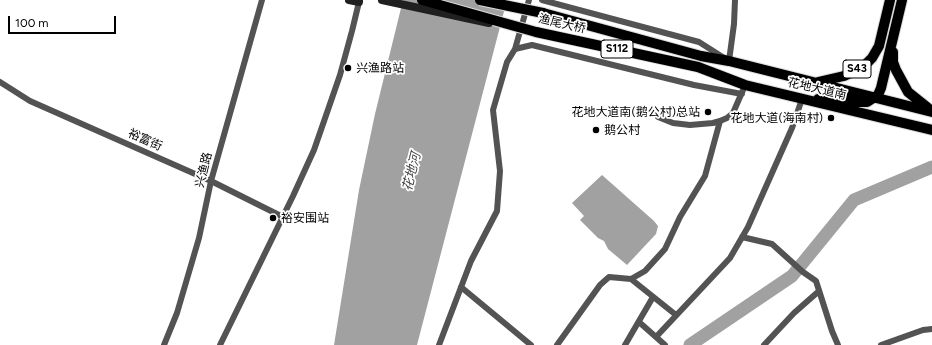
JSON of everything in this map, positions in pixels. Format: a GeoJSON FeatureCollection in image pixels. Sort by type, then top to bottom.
{"type":"FeatureCollection","features":[{"type":"Feature","properties":{"kind":"main road"},"geometry":{"type":"LineString","coordinates":[[349,0],[359,1]]}},
{"type":"Feature","properties":{"kind":"main road"},"geometry":{"type":"LineString","coordinates":[[382,0],[536,32]]}},
{"type":"Feature","properties":{"kind":"main road","name":"渔尾大桥"},"geometry":{"type":"LineString","coordinates":[[422,0],[536,32],[698,67]]}},
{"type":"Feature","properties":{"kind":"main road","name":"S112"},"geometry":{"type":"LineString","coordinates":[[480,0],[542,13]]}},
{"type":"Feature","properties":{"kind":"main road"},"geometry":{"type":"LineString","coordinates":[[498,0],[542,13]]}},
{"type":"Feature","properties":{"kind":"main road","name":"S43"},"geometry":{"type":"LineString","coordinates":[[814,82],[844,76],[863,67],[872,58],[879,46],[890,0]]}},
{"type":"Feature","properties":{"kind":"main road","name":"S43"},"geometry":{"type":"LineString","coordinates":[[874,97],[881,88],[902,0]]}},
{"type":"Feature","properties":{"kind":"main road","name":"花地大道南"},"geometry":{"type":"LineString","coordinates":[[542,13],[701,56],[729,61],[932,111]]}},
{"type":"Feature","properties":{"kind":"main road"},"geometry":{"type":"LineString","coordinates":[[893,38],[893,62],[896,70],[908,92],[932,111]]}},
{"type":"Feature","properties":{"kind":"main road","name":"花地大道南"},"geometry":{"type":"LineString","coordinates":[[698,67],[744,89],[805,99],[932,130]]}},
{"type":"Feature","properties":{"kind":"main road"},"geometry":{"type":"LineString","coordinates":[[805,99],[818,95],[818,89],[814,82]]}},
{"type":"Feature","properties":{"kind":"main road"},"geometry":{"type":"LineString","coordinates":[[805,99],[837,98],[867,102],[874,97]]}},
{"type":"Feature","properties":{"kind":"street","name":"兴渔路"},"geometry":{"type":"LineString","coordinates":[[164,345],[177,313],[199,238],[212,181],[262,0]]}},
{"type":"Feature","properties":{"kind":"street"},"geometry":{"type":"LineString","coordinates":[[439,345],[471,261],[497,211],[500,171],[493,110],[507,62],[514,49],[529,0]]}},
{"type":"Feature","properties":{"kind":"street"},"geometry":{"type":"LineString","coordinates":[[542,0],[699,42],[729,61],[734,24],[735,0]]}},
{"type":"Feature","properties":{"kind":"street"},"geometry":{"type":"LineString","coordinates":[[220,345],[314,150],[352,31],[359,1]]}},
{"type":"Feature","properties":{"kind":"street"},"geometry":{"type":"LineString","coordinates":[[514,49],[532,45],[694,85],[744,89],[733,113],[720,121],[690,125],[673,123],[658,117]]}},
{"type":"Feature","properties":{"kind":"street","name":"裕富街"},"geometry":{"type":"LineString","coordinates":[[0,82],[30,101],[212,181],[283,217]]}},
{"type":"Feature","properties":{"kind":"street"},"geometry":{"type":"LineString","coordinates":[[656,337],[730,258],[748,227],[805,99]]}},
{"type":"Feature","properties":{"kind":"street"},"geometry":{"type":"LineString","coordinates":[[631,279],[645,271],[665,249],[680,217],[705,176],[720,121]]}},
{"type":"Feature","properties":{"kind":"street"},"geometry":{"type":"LineString","coordinates":[[742,237],[772,244],[816,282],[838,345]]}},
{"type":"Feature","properties":{"kind":"street"},"geometry":{"type":"LineString","coordinates":[[557,345],[600,285],[608,277],[631,279],[676,315]]}},
{"type":"Feature","properties":{"kind":"street"},"geometry":{"type":"LineString","coordinates":[[461,287],[531,345]]}},
{"type":"Feature","properties":{"kind":"street"},"geometry":{"type":"LineString","coordinates":[[764,345],[794,313],[819,291]]}},
{"type":"Feature","properties":{"kind":"street"},"geometry":{"type":"LineString","coordinates":[[625,345],[654,297]]}},
{"type":"Feature","properties":{"kind":"street"},"geometry":{"type":"LineString","coordinates":[[639,322],[665,345]]}},
{"type":"Feature","properties":{"kind":"street"},"geometry":{"type":"LineString","coordinates":[[881,345],[923,330],[932,329]]}},
{"type":"Feature","properties":{"kind":"water","name":"花地河"},"geometry":{"type":"Polygon","coordinates":[[[403,0],[507,0],[417,345],[334,345],[359,190],[375,114],[403,0]]]}},
{"type":"Feature","properties":{"kind":"water"},"geometry":{"type":"Polygon","coordinates":[[[602,175],[658,226],[656,234],[627,265],[608,249],[604,241],[598,238],[580,220],[584,216],[572,203],[602,175]]]}},
{"type":"Feature","properties":{"kind":"waterway"},"geometry":{"type":"LineString","coordinates":[[690,345],[792,276],[854,200],[932,167]]}},
{"type":"Feature","properties":{"kind":"place","name":"兴渔路站"},"geometry":{"type":"Point","coordinates":[348,68]}},
{"type":"Feature","properties":{"kind":"place","name":"花地大道南(鹅公村)总站"},"geometry":{"type":"Point","coordinates":[708,112]}},
{"type":"Feature","properties":{"kind":"place","name":"花地大道(海南村)"},"geometry":{"type":"Point","coordinates":[831,118]}},
{"type":"Feature","properties":{"kind":"place","name":"鹅公村"},"geometry":{"type":"Point","coordinates":[596,130]}},
{"type":"Feature","properties":{"kind":"place","name":"裕安围站"},"geometry":{"type":"Point","coordinates":[273,218]}}]}
